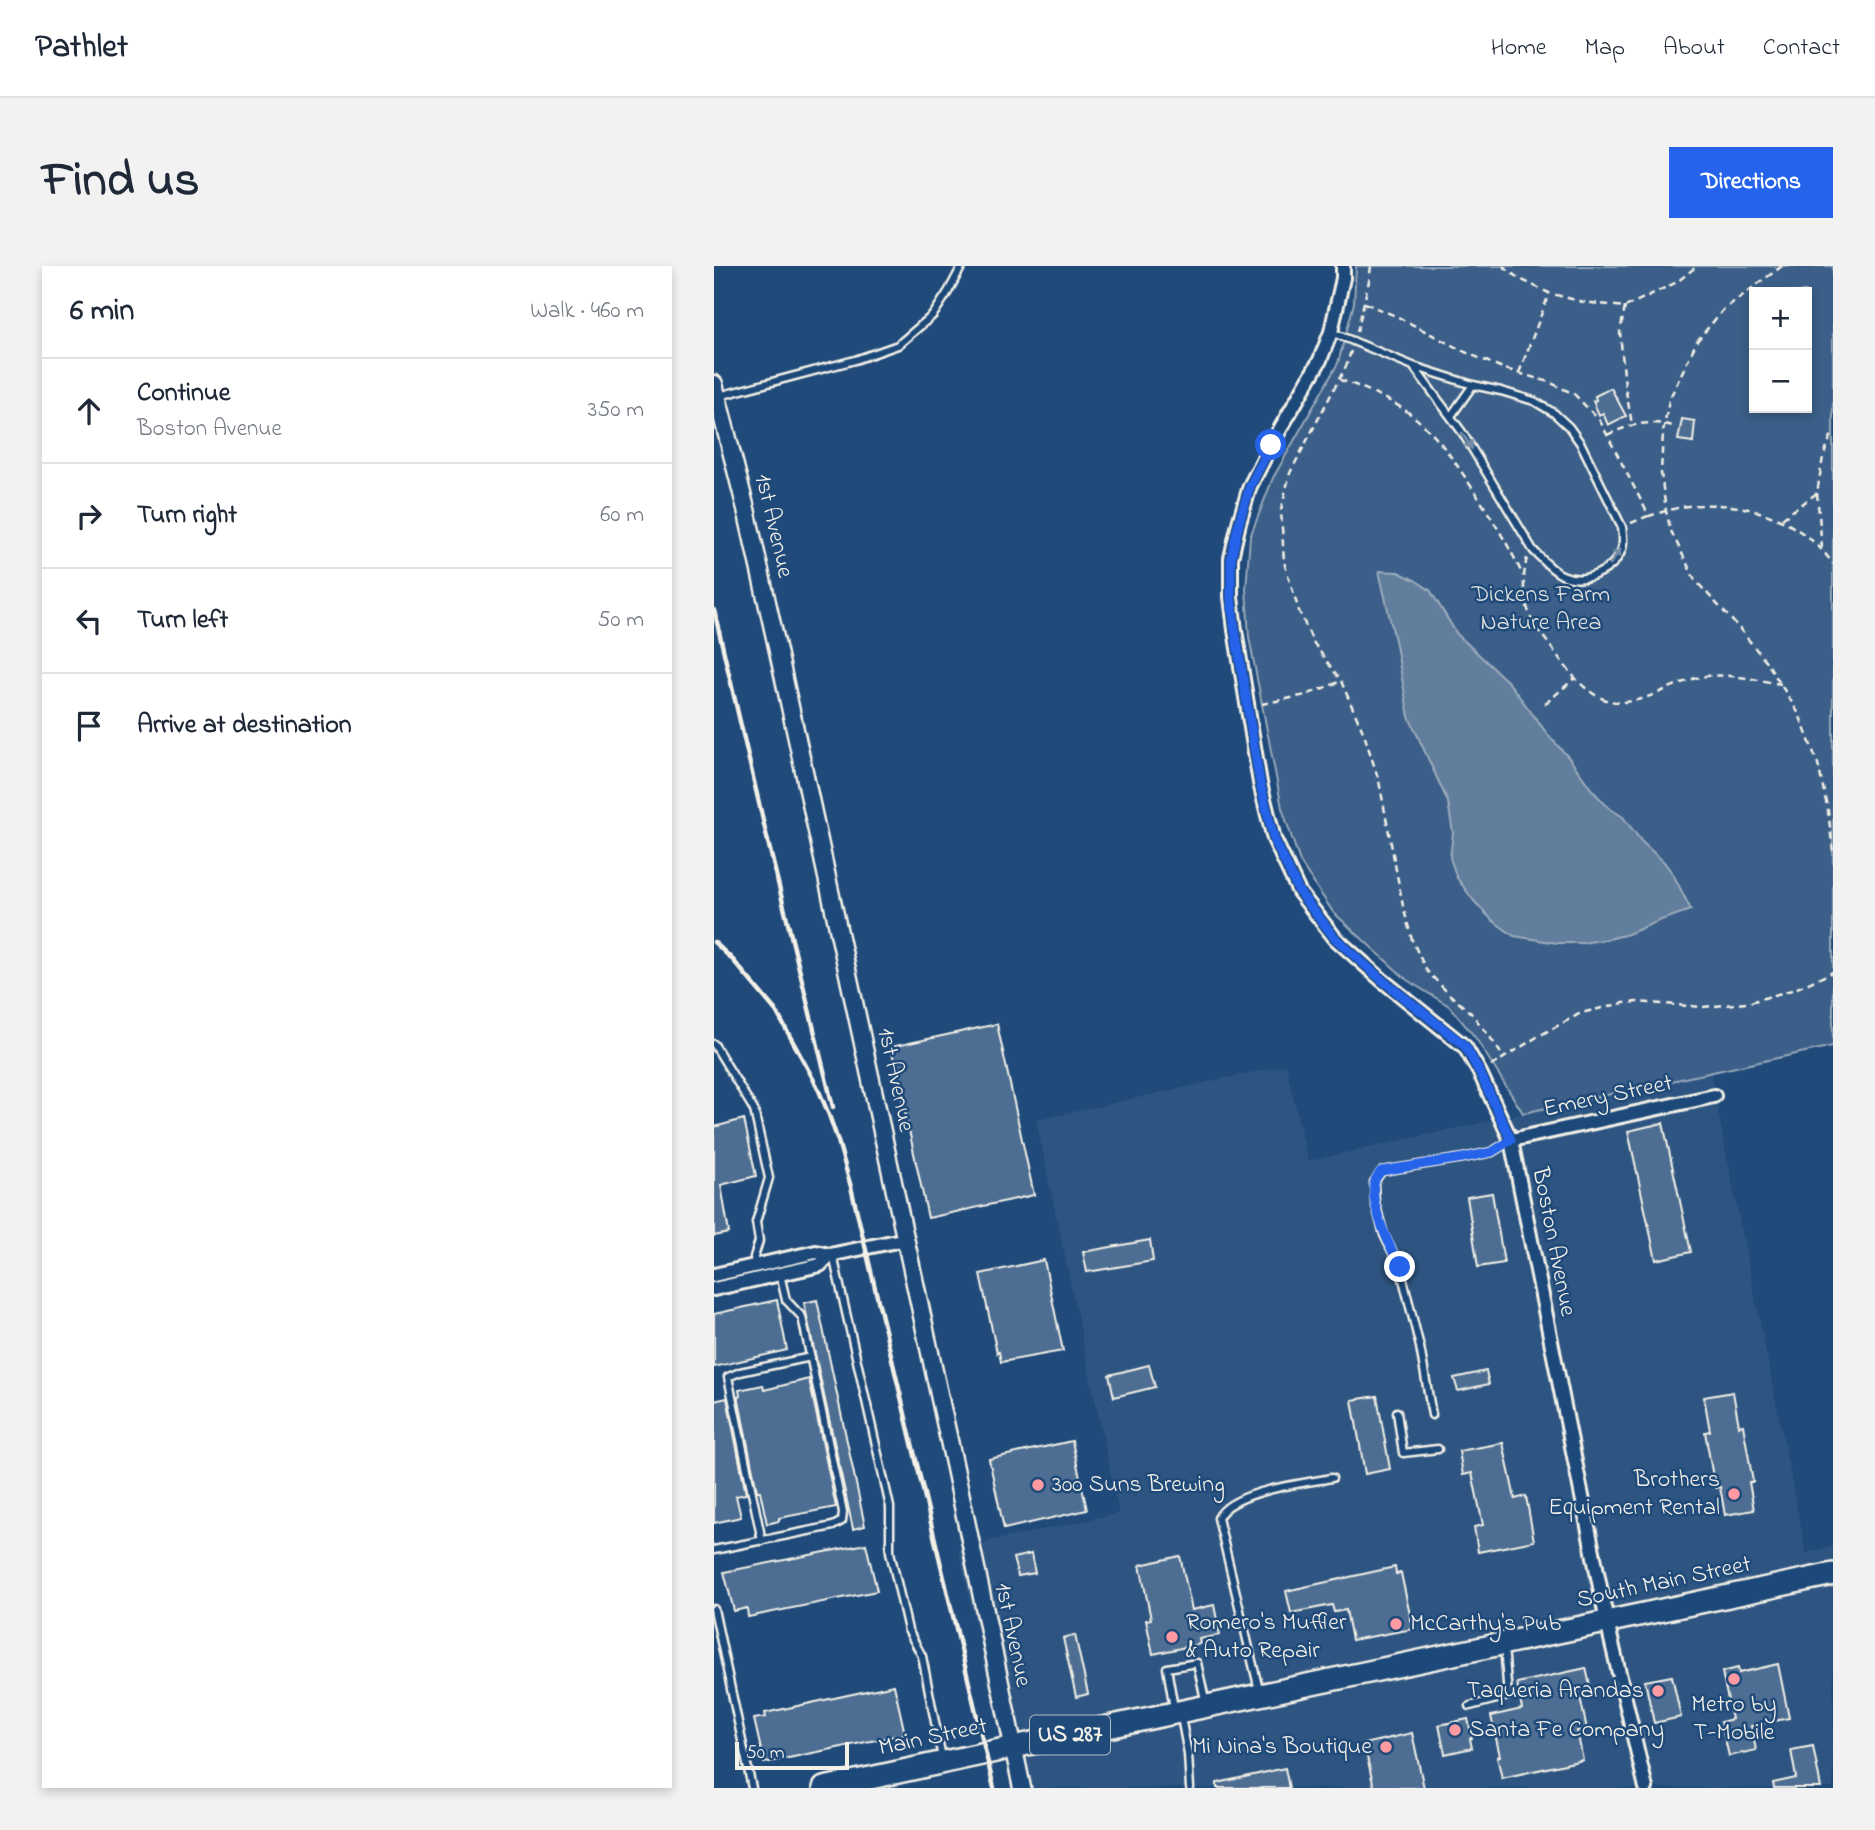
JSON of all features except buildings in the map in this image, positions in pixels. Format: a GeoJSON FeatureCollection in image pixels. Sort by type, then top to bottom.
{"type":"FeatureCollection","features":[{"type":"Feature","properties":{"kind":"highway","name":"South Main Street"},"geometry":{"type":"LineString","coordinates":[[1012,1747],[1833,1574]]}},
{"type":"Feature","properties":{"kind":"highway","name":"Main Street"},"geometry":{"type":"LineString","coordinates":[[824,1788],[1012,1747]]}},
{"type":"Feature","properties":{"kind":"street","name":"Boston Avenue"},"geometry":{"type":"LineString","coordinates":[[1343,266],[1343,278],[1331,332],[1320,360],[1250,486],[1231,558],[1231,597],[1235,630],[1260,783],[1274,839],[1299,892],[1335,938],[1382,980],[1465,1046],[1511,1140],[1607,1622],[1646,1788]]}},
{"type":"Feature","properties":{"kind":"street","name":"1st Avenue"},"geometry":{"type":"LineString","coordinates":[[716,390],[776,642],[1022,1788]]}},
{"type":"Feature","properties":{"kind":"street","name":"Emery Street"},"geometry":{"type":"LineString","coordinates":[[1511,1140],[1714,1096]]}},
{"type":"Feature","properties":{"kind":"street"},"geometry":{"type":"LineString","coordinates":[[714,1275],[816,1252],[831,1255],[906,1239]]}},
{"type":"Feature","properties":{"kind":"street"},"geometry":{"type":"LineString","coordinates":[[714,1289],[820,1265],[831,1255]]}},
{"type":"Feature","properties":{"kind":"lane"},"geometry":{"type":"LineString","coordinates":[[716,390],[855,360],[898,345],[933,315],[962,266]]}},
{"type":"Feature","properties":{"kind":"lane"},"geometry":{"type":"LineString","coordinates":[[1331,332],[1413,366],[1534,401],[1554,413],[1569,427],[1581,444],[1622,527],[1621,550],[1611,566],[1587,578],[1562,575],[1549,566],[1530,544],[1462,432],[1413,366]]}},
{"type":"Feature","properties":{"kind":"lane"},"geometry":{"type":"LineString","coordinates":[[1451,416],[1473,385]]}},
{"type":"Feature","properties":{"kind":"lane"},"geometry":{"type":"LineString","coordinates":[[714,1044],[754,1110],[769,1178],[756,1222],[759,1241],[754,1257],[755,1265]]}},
{"type":"Feature","properties":{"kind":"lane"},"geometry":{"type":"LineString","coordinates":[[1432,1415],[1420,1346],[1400,1267],[1384,1234],[1375,1202],[1374,1182],[1381,1171],[1492,1152],[1511,1140]]}},
{"type":"Feature","properties":{"kind":"lane"},"geometry":{"type":"LineString","coordinates":[[831,1255],[890,1507],[890,1552],[908,1630],[922,1656],[944,1763]]}},
{"type":"Feature","properties":{"kind":"lane"},"geometry":{"type":"LineString","coordinates":[[714,1550],[833,1526],[842,1521],[843,1511],[802,1317],[786,1300],[780,1274]]}},
{"type":"Feature","properties":{"kind":"lane"},"geometry":{"type":"LineString","coordinates":[[762,1541],[728,1377],[811,1357]]}},
{"type":"Feature","properties":{"kind":"lane"},"geometry":{"type":"LineString","coordinates":[[1397,1412],[1403,1453],[1438,1449]]}},
{"type":"Feature","properties":{"kind":"lane"},"geometry":{"type":"LineString","coordinates":[[1260,1696],[1218,1518],[1222,1510],[1229,1505],[1269,1488],[1332,1478]]}},
{"type":"Feature","properties":{"kind":"lane"},"geometry":{"type":"LineString","coordinates":[[714,1609],[752,1788]]}},
{"type":"Feature","properties":{"kind":"lane"},"geometry":{"type":"LineString","coordinates":[[1470,1706],[1508,1696],[1504,1644]]}},
{"type":"Feature","properties":{"kind":"lane"},"geometry":{"type":"LineString","coordinates":[[1190,1788],[1188,1754],[1167,1668],[1197,1663],[1206,1707]]}},
{"type":"Feature","properties":{"kind":"path"},"geometry":{"type":"LineString","coordinates":[[1371,266],[1361,320],[1347,364],[1290,473],[1281,510],[1284,562],[1299,611],[1313,642],[1341,681],[1364,734],[1379,781],[1412,940],[1426,970],[1471,1013],[1503,1058]]}},
{"type":"Feature","properties":{"kind":"path"},"geometry":{"type":"LineString","coordinates":[[1503,266],[1518,278],[1549,293],[1583,302],[1625,307],[1677,282],[1697,266]]}},
{"type":"Feature","properties":{"kind":"path"},"geometry":{"type":"LineString","coordinates":[[1782,266],[1723,310],[1697,341],[1669,400],[1664,424],[1661,473],[1671,531],[1695,580],[1768,664],[1799,714],[1818,764],[1833,850]]}},
{"type":"Feature","properties":{"kind":"path"},"geometry":{"type":"LineString","coordinates":[[1519,373],[1549,293]]}},
{"type":"Feature","properties":{"kind":"path"},"geometry":{"type":"LineString","coordinates":[[1625,307],[1619,332],[1632,424]]}},
{"type":"Feature","properties":{"kind":"path"},"geometry":{"type":"LineString","coordinates":[[1338,380],[1355,384],[1393,404],[1412,416],[1433,435],[1463,474],[1504,537],[1523,576]]}},
{"type":"Feature","properties":{"kind":"path"},"geometry":{"type":"LineString","coordinates":[[1607,435],[1632,424],[1664,424],[1676,427]]}},
{"type":"Feature","properties":{"kind":"path"},"geometry":{"type":"LineString","coordinates":[[1822,548],[1817,493],[1823,457],[1833,430]]}},
{"type":"Feature","properties":{"kind":"path"},"geometry":{"type":"LineString","coordinates":[[1782,519],[1817,493]]}},
{"type":"Feature","properties":{"kind":"path"},"geometry":{"type":"LineString","coordinates":[[1666,511],[1700,505],[1738,506],[1782,519],[1822,548],[1833,564]]}},
{"type":"Feature","properties":{"kind":"path"},"geometry":{"type":"LineString","coordinates":[[1622,527],[1648,516]]}},
{"type":"Feature","properties":{"kind":"path"},"geometry":{"type":"LineString","coordinates":[[1530,544],[1523,576],[1524,595],[1531,620],[1575,678],[1592,692],[1610,701],[1621,702],[1641,699],[1703,677],[1732,677],[1781,684]]}},
{"type":"Feature","properties":{"kind":"path"},"geometry":{"type":"LineString","coordinates":[[1545,704],[1575,678]]}},
{"type":"Feature","properties":{"kind":"path"},"geometry":{"type":"LineString","coordinates":[[1248,706],[1306,695],[1341,681]]}},
{"type":"Feature","properties":{"kind":"path"},"geometry":{"type":"LineString","coordinates":[[1480,1073],[1581,1013],[1637,1002],[1703,1007],[1747,1003],[1795,989],[1833,972]]}},
{"type":"Feature","properties":{"kind":"shaded area"},"geometry":{"type":"Polygon","coordinates":[[[1379,571],[1398,572],[1430,590],[1457,634],[1509,683],[1592,790],[1609,808],[1623,817],[1642,842],[1664,862],[1691,910],[1609,939],[1557,943],[1514,936],[1492,920],[1474,901],[1457,878],[1450,858],[1453,833],[1448,802],[1409,717],[1379,571]]]}},
{"type":"Feature","properties":{"kind":"shaded area"},"geometry":{"type":"Polygon","coordinates":[[[1286,1065],[1308,1161],[1710,1072],[1806,1553],[1833,1546],[1833,1788],[1012,1788],[958,1548],[1119,1513],[1036,1120],[1286,1065]]]}},
{"type":"Feature","properties":{"kind":"green space","name":"Dickens Farm Nature Area"},"geometry":{"type":"Polygon","coordinates":[[[1356,266],[1833,266],[1833,1046],[1523,1113],[1475,1037],[1449,1006],[1407,980],[1333,912],[1300,862],[1282,808],[1249,637],[1246,589],[1250,537],[1273,478],[1338,363],[1354,303],[1356,266]]]}},
{"type":"Feature","properties":{"kind":"railway"},"geometry":{"type":"LineString","coordinates":[[714,610],[833,1107]]}},
{"type":"Feature","properties":{"kind":"railway"},"geometry":{"type":"LineString","coordinates":[[714,942],[733,960],[776,1011],[817,1086],[838,1141],[994,1788]]}},
{"type":"Feature","properties":{"kind":"place","name":"300 Suns Brewing"},"geometry":{"type":"Point","coordinates":[1038,1485]}},
{"type":"Feature","properties":{"kind":"place","name":"Brothers Equipment Rental"},"geometry":{"type":"Point","coordinates":[1734,1494]}},
{"type":"Feature","properties":{"kind":"place","name":"McCarthy's Pub"},"geometry":{"type":"Point","coordinates":[1396,1624]}},
{"type":"Feature","properties":{"kind":"place","name":"Romero's Muffler & Auto Repair"},"geometry":{"type":"Point","coordinates":[1172,1637]}},
{"type":"Feature","properties":{"kind":"place","name":"Metro by T-Mobile"},"geometry":{"type":"Point","coordinates":[1734,1679]}},
{"type":"Feature","properties":{"kind":"place","name":"Taqueria Arandas"},"geometry":{"type":"Point","coordinates":[1658,1691]}},
{"type":"Feature","properties":{"kind":"place","name":"Santa Fe Company"},"geometry":{"type":"Point","coordinates":[1455,1730]}},
{"type":"Feature","properties":{"kind":"place","name":"Mi Nina's Boutique"},"geometry":{"type":"Point","coordinates":[1386,1747]}},
{"type":"Feature","properties":{"kind":"route"},"geometry":{"type":"LineString","coordinates":[[1271,445],[1250,486],[1239,523],[1231,558],[1231,597],[1260,783],[1274,839],[1299,892],[1335,938],[1382,980],[1465,1046],[1511,1140],[1492,1152],[1381,1171],[1374,1182],[1375,1202],[1384,1234],[1400,1267]]}}]}
